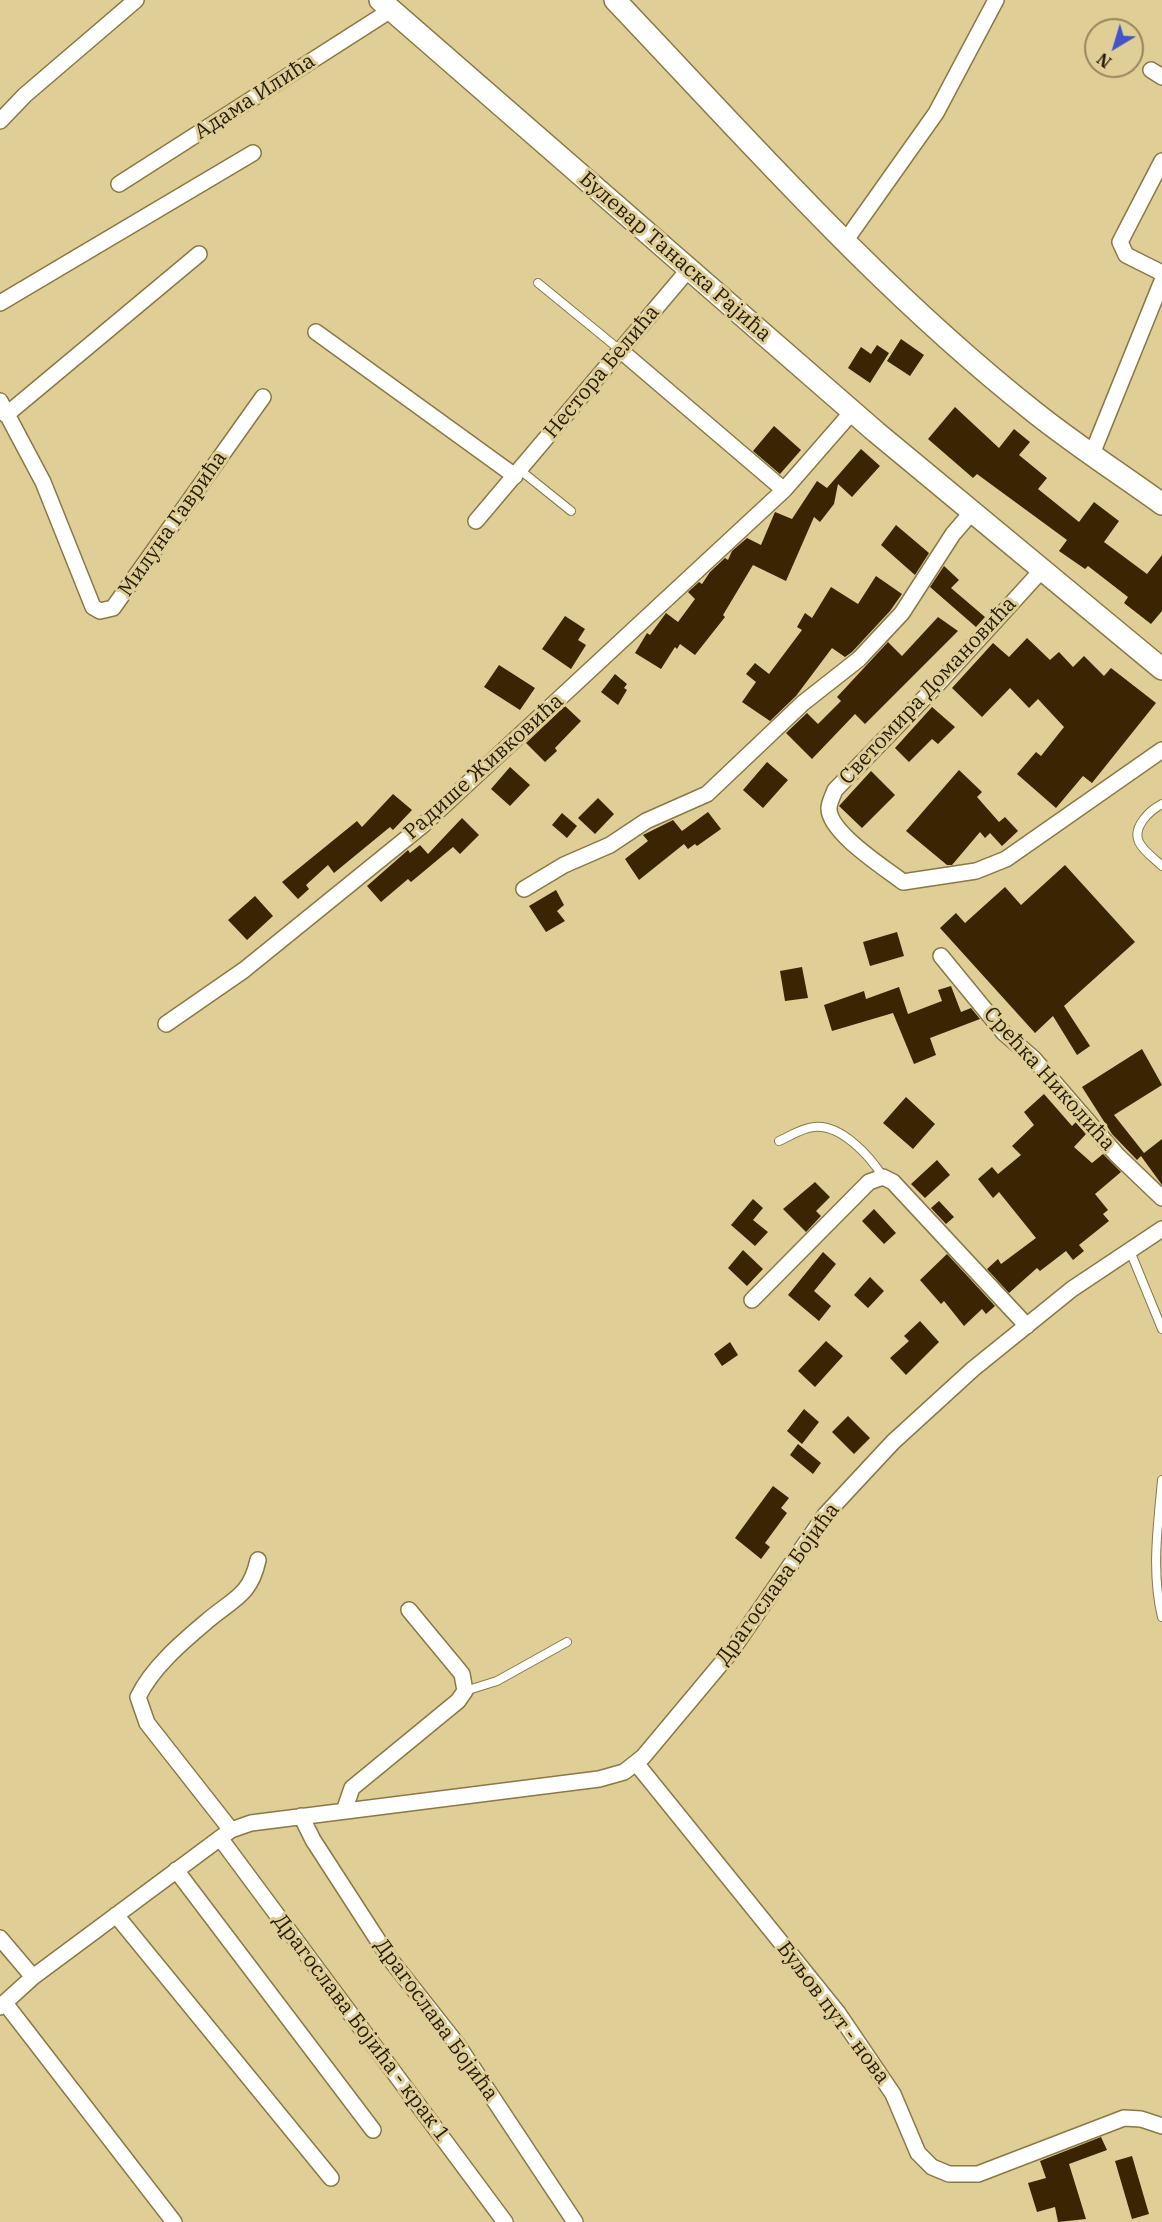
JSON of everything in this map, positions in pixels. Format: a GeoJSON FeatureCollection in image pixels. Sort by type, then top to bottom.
{"type":"FeatureCollection","features":[{"type":"Feature","properties":{"kind":"main road"},"geometry":{"type":"LineString","coordinates":[[615,0],[846,240],[917,310],[1032,411],[1162,504]]}},
{"type":"Feature","properties":{"kind":"main road","name":"Булевар Танаска Рајића"},"geometry":{"type":"LineString","coordinates":[[386,5],[852,412],[1041,571],[1159,659]]}},
{"type":"Feature","properties":{"kind":"street"},"geometry":{"type":"LineString","coordinates":[[0,121],[25,95],[136,0]]}},
{"type":"Feature","properties":{"kind":"street"},"geometry":{"type":"LineString","coordinates":[[846,240],[936,113],[996,0]]}},
{"type":"Feature","properties":{"kind":"street","name":"Адама Илића"},"geometry":{"type":"LineString","coordinates":[[119,183],[386,5]]}},
{"type":"Feature","properties":{"kind":"street"},"geometry":{"type":"LineString","coordinates":[[0,303],[253,153]]}},
{"type":"Feature","properties":{"kind":"street"},"geometry":{"type":"LineString","coordinates":[[1162,161],[1120,242],[1126,255],[1162,273]]}},
{"type":"Feature","properties":{"kind":"street"},"geometry":{"type":"LineString","coordinates":[[6,415],[199,255]]}},
{"type":"Feature","properties":{"kind":"street","name":"Нестора Белића"},"geometry":{"type":"LineString","coordinates":[[476,521],[689,269]]}},
{"type":"Feature","properties":{"kind":"street"},"geometry":{"type":"LineString","coordinates":[[1092,454],[1162,282]]}},
{"type":"Feature","properties":{"kind":"street"},"geometry":{"type":"LineString","coordinates":[[316,332],[517,473]]}},
{"type":"Feature","properties":{"kind":"street"},"geometry":{"type":"LineString","coordinates":[[620,350],[784,490]]}},
{"type":"Feature","properties":{"kind":"street","name":"Милуна Гаврића"},"geometry":{"type":"LineString","coordinates":[[0,401],[43,482],[93,607],[100,611],[108,611],[113,608],[263,397]]}},
{"type":"Feature","properties":{"kind":"street","name":"Радише Живковића"},"geometry":{"type":"LineString","coordinates":[[166,1024],[244,970],[423,825],[784,490],[852,412]]}},
{"type":"Feature","properties":{"kind":"street"},"geometry":{"type":"LineString","coordinates":[[524,889],[564,865],[610,845],[646,821],[707,794],[802,703],[859,659],[902,613],[953,534],[972,512]]}},
{"type":"Feature","properties":{"kind":"street","name":"Светомира Домановића"},"geometry":{"type":"LineString","coordinates":[[1041,571],[835,790],[829,809],[832,819],[855,845],[903,882],[976,872],[1006,859],[1162,750]]}},
{"type":"Feature","properties":{"kind":"street","name":"Срећка Николића"},"geometry":{"type":"LineString","coordinates":[[941,956],[1004,1033],[1033,1058],[1117,1155],[1162,1198]]}},
{"type":"Feature","properties":{"kind":"street"},"geometry":{"type":"LineString","coordinates":[[752,1300],[869,1182],[883,1177],[893,1182],[1027,1326]]}},
{"type":"Feature","properties":{"kind":"street","name":"Драгослава Бојића"},"geometry":{"type":"LineString","coordinates":[[174,2222],[2,2005],[33,1977],[176,1870],[225,1834],[251,1822],[599,1779],[624,1772],[636,1762],[730,1653],[825,1515],[893,1442],[974,1369],[1072,1289],[1162,1229]]}},
{"type":"Feature","properties":{"kind":"street"},"geometry":{"type":"LineString","coordinates":[[225,1834],[147,1723],[138,1697],[146,1680],[207,1621],[242,1595],[254,1578],[258,1560]]}},
{"type":"Feature","properties":{"kind":"street"},"geometry":{"type":"LineString","coordinates":[[344,1811],[345,1802],[352,1788],[458,1701],[465,1691],[462,1674],[409,1610]]}},
{"type":"Feature","properties":{"kind":"street","name":"Буљов пут - нова"},"geometry":{"type":"LineString","coordinates":[[636,1762],[838,2013],[893,2094],[918,2153],[932,2167],[949,2174],[978,2174],[1124,2118],[1141,2119],[1162,2126]]}},
{"type":"Feature","properties":{"kind":"street","name":"Драгослава Бојића"},"geometry":{"type":"LineString","coordinates":[[301,1816],[313,1840],[390,1959],[457,2044],[575,2222]]}},
{"type":"Feature","properties":{"kind":"street","name":"Драгослава Бојића - крак 1"},"geometry":{"type":"LineString","coordinates":[[225,1834],[502,2221]]}},
{"type":"Feature","properties":{"kind":"street"},"geometry":{"type":"LineString","coordinates":[[176,1870],[373,2130]]}},
{"type":"Feature","properties":{"kind":"street"},"geometry":{"type":"LineString","coordinates":[[116,1915],[331,2178]]}},
{"type":"Feature","properties":{"kind":"street"},"geometry":{"type":"LineString","coordinates":[[0,1938],[33,1977]]}},
{"type":"Feature","properties":{"kind":"lane"},"geometry":{"type":"LineString","coordinates":[[537,284],[620,350]]}},
{"type":"Feature","properties":{"kind":"lane"},"geometry":{"type":"LineString","coordinates":[[517,473],[571,511]]}},
{"type":"Feature","properties":{"kind":"lane"},"geometry":{"type":"LineString","coordinates":[[1162,804],[1153,808],[1143,821],[1138,837],[1140,844],[1162,866]]}},
{"type":"Feature","properties":{"kind":"lane"},"geometry":{"type":"LineString","coordinates":[[779,1141],[805,1128],[825,1128],[856,1146],[875,1164],[883,1177]]}},
{"type":"Feature","properties":{"kind":"lane"},"geometry":{"type":"LineString","coordinates":[[1130,1251],[1162,1329]]}},
{"type":"Feature","properties":{"kind":"lane"},"geometry":{"type":"LineString","coordinates":[[1162,1480],[1155,1558],[1157,1595],[1162,1617]]}},
{"type":"Feature","properties":{"kind":"lane"},"geometry":{"type":"LineString","coordinates":[[465,1691],[497,1681],[567,1642]]}},
{"type":"Feature","properties":{"kind":"building"},"geometry":{"type":"Polygon","coordinates":[[[901,339],[924,355],[910,376],[887,361],[901,339]]]}},
{"type":"Feature","properties":{"kind":"building"},"geometry":{"type":"Polygon","coordinates":[[[877,345],[889,353],[870,383],[848,368],[861,347],[871,354],[877,345]]]}},
{"type":"Feature","properties":{"kind":"building"},"geometry":{"type":"Polygon","coordinates":[[[955,407],[999,448],[1014,429],[1030,442],[1019,455],[1047,478],[1038,489],[1079,522],[1094,502],[1119,521],[1104,542],[1147,574],[1162,555],[1162,611],[1151,624],[1124,603],[1128,597],[1088,566],[1085,569],[1059,551],[1067,540],[977,474],[973,478],[928,439],[955,407]]]}},
{"type":"Feature","properties":{"kind":"building"},"geometry":{"type":"Polygon","coordinates":[[[774,426],[801,450],[780,474],[753,451],[774,426]]]}},
{"type":"Feature","properties":{"kind":"building"},"geometry":{"type":"Polygon","coordinates":[[[861,449],[880,466],[852,497],[838,484],[834,504],[820,522],[814,517],[786,581],[753,565],[723,615],[725,617],[695,655],[680,644],[677,649],[675,647],[661,669],[635,653],[647,633],[650,635],[666,613],[678,622],[695,599],[688,592],[699,582],[702,584],[710,572],[725,558],[728,560],[732,551],[747,538],[761,545],[775,512],[792,519],[817,481],[827,488],[861,449]]]}},
{"type":"Feature","properties":{"kind":"building"},"geometry":{"type":"Polygon","coordinates":[[[896,525],[929,553],[915,575],[881,545],[896,525]]]}},
{"type":"Feature","properties":{"kind":"building"},"geometry":{"type":"Polygon","coordinates":[[[944,566],[959,580],[951,588],[985,617],[976,627],[930,587],[944,566]]]}},
{"type":"Feature","properties":{"kind":"building"},"geometry":{"type":"Polygon","coordinates":[[[876,576],[902,594],[890,611],[852,652],[845,657],[832,648],[796,696],[770,721],[742,702],[756,682],[746,674],[755,663],[769,674],[802,630],[797,627],[805,613],[812,618],[831,587],[858,604],[876,576]]]}},
{"type":"Feature","properties":{"kind":"building"},"geometry":{"type":"Polygon","coordinates":[[[565,616],[585,629],[578,640],[586,645],[571,669],[542,649],[565,616]]]}},
{"type":"Feature","properties":{"kind":"building"},"geometry":{"type":"Polygon","coordinates":[[[938,617],[958,631],[865,724],[855,714],[812,759],[786,733],[807,713],[818,724],[841,701],[837,697],[888,642],[902,656],[938,617]]]}},
{"type":"Feature","properties":{"kind":"building"},"geometry":{"type":"Polygon","coordinates":[[[1027,638],[1050,660],[1059,652],[1073,667],[1084,656],[1104,676],[1111,668],[1156,703],[1092,783],[1083,776],[1056,808],[1017,774],[1036,752],[1041,756],[1064,727],[1038,699],[1029,708],[1010,688],[982,717],[952,688],[993,643],[1009,657],[1027,638]]]}},
{"type":"Feature","properties":{"kind":"building"},"geometry":{"type":"Polygon","coordinates":[[[499,665],[535,688],[520,710],[484,687],[499,665]]]}},
{"type":"Feature","properties":{"kind":"building"},"geometry":{"type":"Polygon","coordinates":[[[615,674],[627,684],[624,688],[627,690],[618,705],[601,692],[615,674]]]}},
{"type":"Feature","properties":{"kind":"building"},"geometry":{"type":"Polygon","coordinates":[[[565,706],[581,721],[545,762],[526,743],[565,706]]]}},
{"type":"Feature","properties":{"kind":"building"},"geometry":{"type":"Polygon","coordinates":[[[932,707],[955,727],[938,744],[932,739],[909,762],[895,748],[932,707]]]}},
{"type":"Feature","properties":{"kind":"building"},"geometry":{"type":"Polygon","coordinates":[[[767,762],[788,780],[763,808],[743,790],[767,762]]]}},
{"type":"Feature","properties":{"kind":"building"},"geometry":{"type":"Polygon","coordinates":[[[510,767],[530,785],[510,806],[491,789],[510,767]]]}},
{"type":"Feature","properties":{"kind":"building"},"geometry":{"type":"Polygon","coordinates":[[[959,770],[982,792],[977,797],[999,822],[1005,817],[1018,831],[1002,846],[990,833],[985,838],[980,832],[952,865],[947,865],[906,831],[959,770]]]}},
{"type":"Feature","properties":{"kind":"building"},"geometry":{"type":"Polygon","coordinates":[[[871,771],[895,795],[862,828],[839,806],[871,771]]]}},
{"type":"Feature","properties":{"kind":"building"},"geometry":{"type":"Polygon","coordinates":[[[393,794],[412,810],[393,830],[390,827],[334,873],[328,865],[306,885],[309,889],[298,899],[282,882],[357,821],[362,827],[393,794]]]}},
{"type":"Feature","properties":{"kind":"building"},"geometry":{"type":"Polygon","coordinates":[[[598,798],[614,814],[595,834],[578,818],[598,798]]]}},
{"type":"Feature","properties":{"kind":"building"},"geometry":{"type":"Polygon","coordinates":[[[708,812],[721,829],[697,846],[695,844],[688,849],[684,844],[639,880],[625,859],[648,841],[643,835],[673,820],[682,831],[708,812]]]}},
{"type":"Feature","properties":{"kind":"building"},"geometry":{"type":"Polygon","coordinates":[[[562,813],[577,826],[567,838],[552,825],[562,813]]]}},
{"type":"Feature","properties":{"kind":"building"},"geometry":{"type":"Polygon","coordinates":[[[462,818],[479,835],[460,854],[453,847],[411,882],[408,879],[381,902],[367,886],[408,850],[410,853],[420,845],[428,854],[462,818]]]}},
{"type":"Feature","properties":{"kind":"building"},"geometry":{"type":"Polygon","coordinates":[[[1065,865],[1135,942],[1064,1006],[1090,1046],[1077,1055],[1053,1016],[1035,1033],[940,928],[956,913],[965,923],[1005,887],[1021,905],[1065,865]]]}},
{"type":"Feature","properties":{"kind":"building"},"geometry":{"type":"Polygon","coordinates":[[[556,890],[564,905],[557,911],[565,921],[546,932],[529,906],[556,890]]]}},
{"type":"Feature","properties":{"kind":"building"},"geometry":{"type":"Polygon","coordinates":[[[255,896],[273,916],[247,940],[228,920],[255,896]]]}},
{"type":"Feature","properties":{"kind":"building"},"geometry":{"type":"Polygon","coordinates":[[[897,932],[904,956],[870,966],[863,942],[897,932]]]}},
{"type":"Feature","properties":{"kind":"building"},"geometry":{"type":"Polygon","coordinates":[[[802,967],[808,998],[785,1001],[780,971],[802,967]]]}},
{"type":"Feature","properties":{"kind":"building"},"geometry":{"type":"Polygon","coordinates":[[[951,986],[961,1012],[971,1008],[980,1019],[930,1038],[936,1055],[914,1064],[893,1013],[832,1031],[824,1005],[864,991],[866,999],[899,987],[908,1014],[942,1001],[938,990],[951,986]]]}},
{"type":"Feature","properties":{"kind":"building"},"geometry":{"type":"Polygon","coordinates":[[[1142,1049],[1162,1085],[1114,1115],[1144,1153],[1162,1139],[1162,1185],[1141,1156],[1137,1160],[1112,1134],[1082,1087],[1142,1049]]]}},
{"type":"Feature","properties":{"kind":"building"},"geometry":{"type":"Polygon","coordinates":[[[1044,1094],[1072,1126],[1076,1122],[1086,1134],[1074,1147],[1092,1163],[1103,1154],[1121,1172],[1095,1194],[1108,1210],[1103,1214],[1109,1221],[1079,1245],[1084,1251],[1073,1260],[1066,1251],[1040,1271],[1037,1268],[1009,1293],[987,1269],[998,1259],[1001,1264],[1036,1238],[999,1192],[993,1198],[978,1179],[992,1167],[998,1174],[1021,1155],[1012,1146],[1034,1125],[1024,1112],[1044,1094]]]}},
{"type":"Feature","properties":{"kind":"building"},"geometry":{"type":"Polygon","coordinates":[[[906,1097],[935,1124],[913,1149],[883,1123],[906,1097]]]}},
{"type":"Feature","properties":{"kind":"building"},"geometry":{"type":"Polygon","coordinates":[[[937,1160],[950,1175],[925,1198],[911,1184],[937,1160]]]}},
{"type":"Feature","properties":{"kind":"building"},"geometry":{"type":"Polygon","coordinates":[[[815,1182],[830,1197],[816,1211],[821,1216],[806,1232],[783,1209],[815,1182]]]}},
{"type":"Feature","properties":{"kind":"building"},"geometry":{"type":"Polygon","coordinates":[[[753,1199],[763,1208],[753,1220],[768,1232],[755,1246],[731,1225],[753,1199]]]}},
{"type":"Feature","properties":{"kind":"building"},"geometry":{"type":"Polygon","coordinates":[[[939,1201],[954,1217],[946,1224],[931,1208],[939,1201]]]}},
{"type":"Feature","properties":{"kind":"building"},"geometry":{"type":"Polygon","coordinates":[[[874,1209],[896,1233],[884,1244],[862,1221],[874,1209]]]}},
{"type":"Feature","properties":{"kind":"building"},"geometry":{"type":"Polygon","coordinates":[[[743,1250],[763,1269],[747,1286],[728,1268],[743,1250]]]}},
{"type":"Feature","properties":{"kind":"building"},"geometry":{"type":"Polygon","coordinates":[[[823,1252],[836,1264],[814,1291],[831,1306],[819,1321],[788,1295],[823,1252]]]}},
{"type":"Feature","properties":{"kind":"building"},"geometry":{"type":"Polygon","coordinates":[[[947,1254],[995,1306],[986,1314],[982,1309],[964,1326],[944,1301],[941,1304],[920,1280],[947,1254]]]}},
{"type":"Feature","properties":{"kind":"building"},"geometry":{"type":"Polygon","coordinates":[[[870,1277],[884,1291],[868,1308],[854,1295],[870,1277]]]}},
{"type":"Feature","properties":{"kind":"building"},"geometry":{"type":"Polygon","coordinates":[[[920,1321],[939,1342],[906,1375],[890,1358],[909,1341],[904,1336],[920,1321]]]}},
{"type":"Feature","properties":{"kind":"building"},"geometry":{"type":"Polygon","coordinates":[[[826,1341],[843,1356],[815,1387],[798,1371],[826,1341]]]}},
{"type":"Feature","properties":{"kind":"building"},"geometry":{"type":"Polygon","coordinates":[[[730,1342],[738,1355],[722,1366],[714,1354],[730,1342]]]}},
{"type":"Feature","properties":{"kind":"building"},"geometry":{"type":"Polygon","coordinates":[[[804,1409],[819,1422],[802,1444],[787,1431],[804,1409]]]}},
{"type":"Feature","properties":{"kind":"building"},"geometry":{"type":"Polygon","coordinates":[[[848,1416],[870,1438],[854,1454],[832,1432],[848,1416]]]}},
{"type":"Feature","properties":{"kind":"building"},"geometry":{"type":"Polygon","coordinates":[[[798,1444],[821,1463],[813,1474],[790,1455],[798,1444]]]}},
{"type":"Feature","properties":{"kind":"building"},"geometry":{"type":"Polygon","coordinates":[[[773,1486],[789,1498],[781,1508],[787,1513],[765,1543],[770,1547],[761,1559],[735,1538],[773,1486]]]}},
{"type":"Feature","properties":{"kind":"building"},"geometry":{"type":"Polygon","coordinates":[[[1101,2137],[1107,2150],[1069,2164],[1086,2219],[1058,2222],[1055,2207],[1037,2212],[1028,2183],[1046,2178],[1040,2161],[1101,2137]]]}},
{"type":"Feature","properties":{"kind":"building"},"geometry":{"type":"Polygon","coordinates":[[[1132,2156],[1149,2214],[1132,2219],[1115,2161],[1132,2156]]]}}]}
